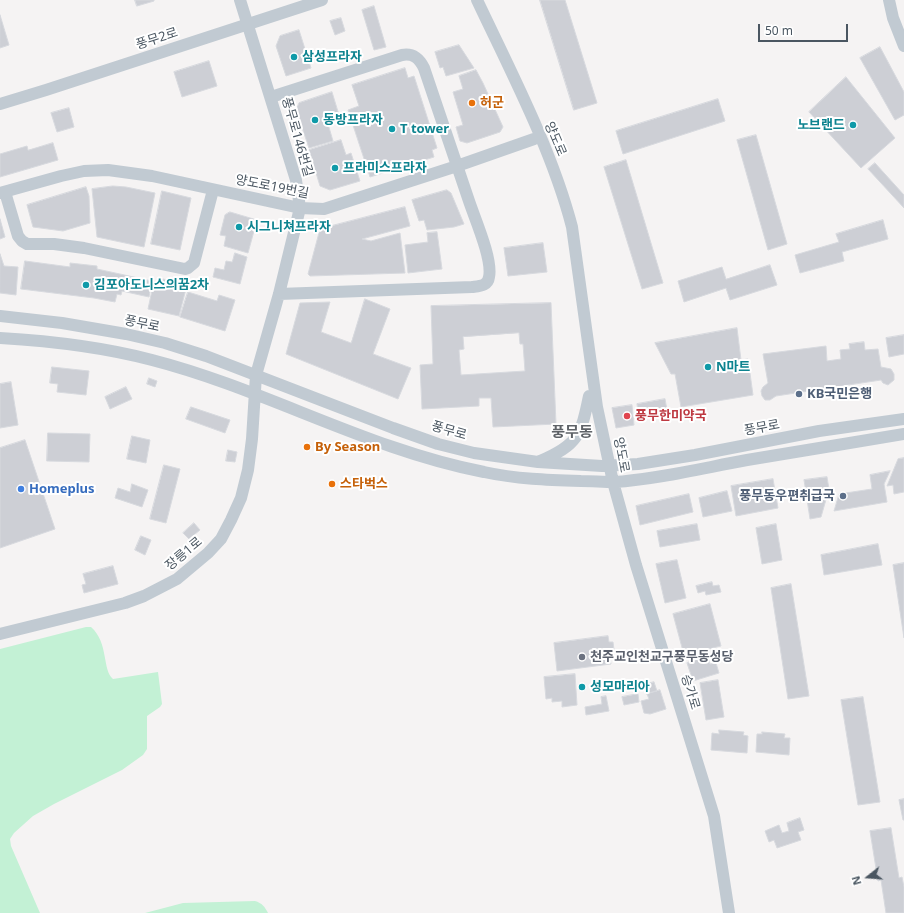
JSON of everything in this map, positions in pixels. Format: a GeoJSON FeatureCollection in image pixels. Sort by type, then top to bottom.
{"type":"FeatureCollection","features":[{"type":"Feature","properties":{"kind":"street","name":"풍무로146번길"},"geometry":{"type":"LineString","coordinates":[[240,0],[296,180],[300,208],[279,294],[256,375]]}},
{"type":"Feature","properties":{"kind":"street","name":"풍무2로"},"geometry":{"type":"LineString","coordinates":[[0,104],[322,0]]}},
{"type":"Feature","properties":{"kind":"street","name":"양도로"},"geometry":{"type":"LineString","coordinates":[[468,0],[534,139],[566,227],[589,396],[606,466],[613,482]]}},
{"type":"Feature","properties":{"kind":"street","name":"양도로"},"geometry":{"type":"LineString","coordinates":[[477,0],[540,137],[567,207],[572,227],[606,466]]}},
{"type":"Feature","properties":{"kind":"street"},"geometry":{"type":"LineString","coordinates":[[888,0],[904,46]]}},
{"type":"Feature","properties":{"kind":"street"},"geometry":{"type":"LineString","coordinates":[[271,97],[402,55],[413,55],[421,62],[424,68],[487,257],[489,278],[484,284],[472,287],[279,294]]}},
{"type":"Feature","properties":{"kind":"street","name":"양도로19번길"},"geometry":{"type":"LineString","coordinates":[[2,193],[61,176],[96,170],[130,172],[300,208],[314,209],[331,207],[534,139]]}},
{"type":"Feature","properties":{"kind":"street"},"geometry":{"type":"LineString","coordinates":[[2,193],[18,236],[26,244],[54,244],[84,248],[185,269],[194,263],[213,190]]}},
{"type":"Feature","properties":{"kind":"street","name":"풍무로"},"geometry":{"type":"LineString","coordinates":[[0,316],[62,323],[150,340],[206,356],[438,444],[474,453],[538,462],[606,466],[638,464],[818,432],[904,419]]}},
{"type":"Feature","properties":{"kind":"street"},"geometry":{"type":"LineString","coordinates":[[0,338],[60,343],[111,351],[146,359],[209,378],[344,430],[420,456],[484,472],[512,477],[546,480],[613,482],[658,476],[904,434]]}},
{"type":"Feature","properties":{"kind":"street","name":"장릉1로"},"geometry":{"type":"LineString","coordinates":[[0,634],[125,603],[144,596],[177,579],[208,553],[221,539],[241,498],[249,463],[256,375]]}},
{"type":"Feature","properties":{"kind":"street"},"geometry":{"type":"LineString","coordinates":[[538,462],[558,453],[572,443],[582,425],[589,396]]}},
{"type":"Feature","properties":{"kind":"street","name":"승가로"},"geometry":{"type":"LineString","coordinates":[[613,482],[636,565],[714,816],[729,913]]}},
{"type":"Feature","properties":{"kind":"green space"},"geometry":{"type":"Polygon","coordinates":[[[91,627],[97,633],[103,648],[107,669],[113,679],[158,672],[162,704],[147,716],[147,749],[143,755],[122,770],[33,816],[14,833],[10,839],[11,846],[40,913],[0,913],[0,649],[91,627]]]}},
{"type":"Feature","properties":{"kind":"green space"},"geometry":{"type":"Polygon","coordinates":[[[255,901],[260,903],[268,913],[145,913],[183,903],[255,901]]]}},
{"type":"Feature","properties":{"kind":"building"},"geometry":{"type":"Polygon","coordinates":[[[135,0],[154,0],[154,1],[137,6],[135,0]]]}},
{"type":"Feature","properties":{"kind":"building"},"geometry":{"type":"Polygon","coordinates":[[[540,0],[565,0],[597,103],[574,110],[540,0]]]}},
{"type":"Feature","properties":{"kind":"building"},"geometry":{"type":"Polygon","coordinates":[[[374,6],[386,47],[374,50],[362,10],[374,6]]]}},
{"type":"Feature","properties":{"kind":"building"},"geometry":{"type":"Polygon","coordinates":[[[0,15],[9,45],[0,48],[0,15]]]}},
{"type":"Feature","properties":{"kind":"building"},"geometry":{"type":"Polygon","coordinates":[[[341,18],[345,31],[335,35],[330,21],[341,18]]]}},
{"type":"Feature","properties":{"kind":"building","name":"삼성프라자"},"geometry":{"type":"Polygon","coordinates":[[[299,30],[311,68],[286,76],[276,46],[280,36],[299,30]]]}},
{"type":"Feature","properties":{"kind":"building"},"geometry":{"type":"Polygon","coordinates":[[[459,45],[474,68],[446,76],[443,67],[440,68],[435,52],[459,45]]]}},
{"type":"Feature","properties":{"kind":"building"},"geometry":{"type":"Polygon","coordinates":[[[880,47],[904,92],[904,115],[895,120],[860,58],[880,47]]]}},
{"type":"Feature","properties":{"kind":"building"},"geometry":{"type":"Polygon","coordinates":[[[209,61],[217,86],[182,97],[174,72],[209,61]]]}},
{"type":"Feature","properties":{"kind":"building","name":"T tower"},"geometry":{"type":"Polygon","coordinates":[[[405,68],[408,78],[414,76],[437,148],[432,150],[434,157],[370,177],[348,110],[359,106],[352,85],[405,68]]]}},
{"type":"Feature","properties":{"kind":"building"},"geometry":{"type":"Polygon","coordinates":[[[476,70],[503,127],[500,132],[467,143],[460,141],[456,127],[463,125],[453,92],[463,89],[459,76],[476,70]]]}},
{"type":"Feature","properties":{"kind":"building","name":"노브랜드"},"geometry":{"type":"Polygon","coordinates":[[[846,77],[895,138],[861,168],[809,112],[846,77]]]}},
{"type":"Feature","properties":{"kind":"building","name":"동방프라자"},"geometry":{"type":"Polygon","coordinates":[[[332,92],[339,115],[330,117],[332,123],[328,124],[333,141],[309,148],[296,110],[299,103],[332,92]]]}},
{"type":"Feature","properties":{"kind":"building"},"geometry":{"type":"Polygon","coordinates":[[[718,99],[725,121],[623,154],[616,131],[718,99]]]}},
{"type":"Feature","properties":{"kind":"building"},"geometry":{"type":"Polygon","coordinates":[[[69,108],[74,127],[57,132],[51,113],[69,108]]]}},
{"type":"Feature","properties":{"kind":"building"},"geometry":{"type":"Polygon","coordinates":[[[756,135],[787,244],[768,250],[737,140],[756,135]]]}},
{"type":"Feature","properties":{"kind":"building","name":"프라미스프라자"},"geometry":{"type":"Polygon","coordinates":[[[341,140],[346,155],[351,153],[360,181],[330,190],[320,186],[309,150],[341,140]]]}},
{"type":"Feature","properties":{"kind":"building"},"geometry":{"type":"Polygon","coordinates":[[[53,143],[58,160],[0,177],[0,154],[27,146],[28,150],[53,143]]]}},
{"type":"Feature","properties":{"kind":"building"},"geometry":{"type":"Polygon","coordinates":[[[626,160],[663,283],[642,289],[604,167],[626,160]]]}},
{"type":"Feature","properties":{"kind":"building"},"geometry":{"type":"Polygon","coordinates":[[[875,163],[904,195],[904,208],[868,169],[875,163]]]}},
{"type":"Feature","properties":{"kind":"building"},"geometry":{"type":"Polygon","coordinates":[[[113,186],[155,193],[144,247],[97,237],[92,189],[113,186]]]}},
{"type":"Feature","properties":{"kind":"building"},"geometry":{"type":"Polygon","coordinates":[[[86,187],[89,196],[90,223],[63,231],[33,227],[27,205],[86,187]]]}},
{"type":"Feature","properties":{"kind":"building"},"geometry":{"type":"Polygon","coordinates":[[[447,190],[451,193],[464,224],[454,227],[427,230],[424,220],[419,221],[412,200],[447,190]]]}},
{"type":"Feature","properties":{"kind":"building"},"geometry":{"type":"Polygon","coordinates":[[[162,191],[191,198],[180,250],[151,244],[162,191]]]}},
{"type":"Feature","properties":{"kind":"building"},"geometry":{"type":"Polygon","coordinates":[[[405,207],[410,226],[362,239],[371,241],[400,233],[405,273],[310,276],[308,274],[320,229],[405,207]]]}},
{"type":"Feature","properties":{"kind":"building","name":"시그니쳐프라자"},"geometry":{"type":"Polygon","coordinates":[[[230,212],[257,220],[248,253],[224,246],[226,236],[220,235],[225,215],[230,212]]]}},
{"type":"Feature","properties":{"kind":"building"},"geometry":{"type":"Polygon","coordinates":[[[0,219],[5,237],[0,239],[0,219]]]}},
{"type":"Feature","properties":{"kind":"building"},"geometry":{"type":"Polygon","coordinates":[[[883,220],[888,239],[842,252],[844,261],[800,273],[795,255],[839,242],[836,234],[883,220]]]}},
{"type":"Feature","properties":{"kind":"building"},"geometry":{"type":"Polygon","coordinates":[[[437,232],[442,269],[408,273],[405,245],[428,242],[427,233],[437,232]]]}},
{"type":"Feature","properties":{"kind":"building"},"geometry":{"type":"Polygon","coordinates":[[[543,243],[547,272],[508,276],[504,248],[543,243]]]}},
{"type":"Feature","properties":{"kind":"building"},"geometry":{"type":"Polygon","coordinates":[[[235,253],[247,257],[240,284],[213,277],[215,268],[224,270],[226,261],[232,262],[235,253]]]}},
{"type":"Feature","properties":{"kind":"building"},"geometry":{"type":"Polygon","coordinates":[[[0,254],[4,266],[18,267],[16,295],[0,293],[0,254]]]}},
{"type":"Feature","properties":{"kind":"building","name":"김포아도니스의꿈2차"},"geometry":{"type":"Polygon","coordinates":[[[25,261],[70,267],[70,263],[97,266],[97,269],[152,281],[149,297],[122,291],[121,295],[117,294],[115,302],[21,289],[25,261]]]}},
{"type":"Feature","properties":{"kind":"building"},"geometry":{"type":"Polygon","coordinates":[[[770,265],[777,285],[730,300],[726,288],[684,302],[678,281],[722,267],[726,279],[770,265]]]}},
{"type":"Feature","properties":{"kind":"building"},"geometry":{"type":"Polygon","coordinates":[[[163,279],[187,285],[179,316],[148,309],[154,281],[162,283],[163,279]]]}},
{"type":"Feature","properties":{"kind":"building"},"geometry":{"type":"Polygon","coordinates":[[[188,292],[217,301],[219,295],[235,300],[225,331],[180,317],[188,292]]]}},
{"type":"Feature","properties":{"kind":"building"},"geometry":{"type":"Polygon","coordinates":[[[365,299],[390,309],[373,354],[411,368],[398,399],[286,354],[300,303],[330,302],[321,332],[351,343],[365,299]]]}},
{"type":"Feature","properties":{"kind":"building"},"geometry":{"type":"Polygon","coordinates":[[[551,303],[556,424],[493,427],[491,398],[479,398],[479,406],[422,409],[420,365],[433,364],[431,306],[551,303]],[[519,333],[463,337],[464,349],[459,350],[461,375],[525,371],[523,344],[520,344],[519,333]]]}},
{"type":"Feature","properties":{"kind":"building","name":"N마트"},"geometry":{"type":"Polygon","coordinates":[[[737,328],[741,360],[748,359],[753,395],[681,407],[675,374],[671,374],[655,343],[737,328]]]}},
{"type":"Feature","properties":{"kind":"building"},"geometry":{"type":"Polygon","coordinates":[[[904,335],[904,354],[889,357],[886,338],[904,335]]]}},
{"type":"Feature","properties":{"kind":"building"},"geometry":{"type":"Polygon","coordinates":[[[864,342],[865,350],[878,349],[881,367],[891,369],[894,374],[894,380],[888,385],[883,383],[881,380],[776,396],[770,400],[765,400],[762,396],[761,391],[768,383],[763,354],[826,346],[827,361],[841,359],[840,350],[850,349],[849,344],[864,342]]]}},
{"type":"Feature","properties":{"kind":"building"},"geometry":{"type":"Polygon","coordinates":[[[52,367],[89,371],[86,395],[57,392],[58,384],[50,383],[52,367]]]}},
{"type":"Feature","properties":{"kind":"building"},"geometry":{"type":"Polygon","coordinates":[[[149,378],[157,381],[155,387],[147,384],[149,378]]]}},
{"type":"Feature","properties":{"kind":"building"},"geometry":{"type":"Polygon","coordinates":[[[11,382],[18,425],[0,428],[0,384],[11,382]]]}},
{"type":"Feature","properties":{"kind":"building"},"geometry":{"type":"Polygon","coordinates":[[[126,387],[132,399],[110,409],[105,397],[126,387]]]}},
{"type":"Feature","properties":{"kind":"building"},"geometry":{"type":"Polygon","coordinates":[[[665,399],[668,415],[639,420],[637,404],[665,399]]]}},
{"type":"Feature","properties":{"kind":"building"},"geometry":{"type":"Polygon","coordinates":[[[632,405],[634,425],[616,428],[612,408],[632,405]]]}},
{"type":"Feature","properties":{"kind":"building"},"geometry":{"type":"Polygon","coordinates":[[[191,407],[230,420],[225,433],[186,419],[191,407]]]}},
{"type":"Feature","properties":{"kind":"building"},"geometry":{"type":"Polygon","coordinates":[[[48,433],[90,434],[89,462],[47,461],[48,433]]]}},
{"type":"Feature","properties":{"kind":"building"},"geometry":{"type":"Polygon","coordinates":[[[132,436],[150,440],[146,463],[127,459],[132,436]]]}},
{"type":"Feature","properties":{"kind":"building","name":"Homeplus"},"geometry":{"type":"Polygon","coordinates":[[[25,440],[55,529],[0,548],[0,448],[25,440]]]}},
{"type":"Feature","properties":{"kind":"building"},"geometry":{"type":"Polygon","coordinates":[[[228,450],[237,452],[235,462],[226,461],[228,450]]]}},
{"type":"Feature","properties":{"kind":"building"},"geometry":{"type":"Polygon","coordinates":[[[904,458],[904,492],[894,494],[893,485],[887,486],[898,459],[904,458]]]}},
{"type":"Feature","properties":{"kind":"building"},"geometry":{"type":"Polygon","coordinates":[[[164,465],[180,469],[166,523],[150,519],[164,465]]]}},
{"type":"Feature","properties":{"kind":"building"},"geometry":{"type":"Polygon","coordinates":[[[890,471],[884,484],[887,502],[834,511],[839,494],[872,489],[870,475],[890,471]]]}},
{"type":"Feature","properties":{"kind":"building"},"geometry":{"type":"Polygon","coordinates":[[[827,477],[829,489],[821,517],[810,519],[804,480],[827,477]]]}},
{"type":"Feature","properties":{"kind":"building"},"geometry":{"type":"Polygon","coordinates":[[[773,479],[778,508],[736,516],[731,486],[773,479]]]}},
{"type":"Feature","properties":{"kind":"building"},"geometry":{"type":"Polygon","coordinates":[[[132,484],[148,490],[142,507],[115,498],[118,488],[130,492],[132,484]]]}},
{"type":"Feature","properties":{"kind":"building"},"geometry":{"type":"Polygon","coordinates":[[[727,491],[732,511],[703,517],[699,498],[727,491]]]}},
{"type":"Feature","properties":{"kind":"building"},"geometry":{"type":"Polygon","coordinates":[[[689,494],[693,512],[640,525],[636,506],[689,494]]]}},
{"type":"Feature","properties":{"kind":"building"},"geometry":{"type":"Polygon","coordinates":[[[194,523],[200,530],[189,539],[183,533],[194,523]]]}},
{"type":"Feature","properties":{"kind":"building"},"geometry":{"type":"Polygon","coordinates":[[[697,524],[700,540],[660,547],[657,531],[697,524]]]}},
{"type":"Feature","properties":{"kind":"building"},"geometry":{"type":"Polygon","coordinates":[[[776,524],[782,560],[762,564],[756,528],[776,524]]]}},
{"type":"Feature","properties":{"kind":"building"},"geometry":{"type":"Polygon","coordinates":[[[141,536],[151,540],[145,555],[135,550],[141,536]]]}},
{"type":"Feature","properties":{"kind":"building"},"geometry":{"type":"Polygon","coordinates":[[[878,544],[882,565],[824,575],[821,555],[878,544]]]}},
{"type":"Feature","properties":{"kind":"building"},"geometry":{"type":"Polygon","coordinates":[[[677,560],[686,598],[665,603],[656,564],[677,560]]]}},
{"type":"Feature","properties":{"kind":"building"},"geometry":{"type":"Polygon","coordinates":[[[904,563],[904,638],[893,565],[904,563]]]}},
{"type":"Feature","properties":{"kind":"building"},"geometry":{"type":"Polygon","coordinates":[[[113,566],[118,584],[84,593],[82,585],[86,584],[83,574],[113,566]]]}},
{"type":"Feature","properties":{"kind":"building"},"geometry":{"type":"Polygon","coordinates":[[[712,582],[713,586],[719,585],[721,592],[706,595],[705,591],[698,593],[696,586],[712,582]]]}},
{"type":"Feature","properties":{"kind":"building"},"geometry":{"type":"Polygon","coordinates":[[[791,584],[809,696],[788,699],[771,588],[791,584]]]}},
{"type":"Feature","properties":{"kind":"building"},"geometry":{"type":"Polygon","coordinates":[[[710,604],[721,646],[684,655],[673,614],[710,604]]]}},
{"type":"Feature","properties":{"kind":"building"},"geometry":{"type":"Polygon","coordinates":[[[608,636],[609,642],[613,642],[615,657],[610,658],[611,664],[557,671],[554,643],[608,636]]]}},
{"type":"Feature","properties":{"kind":"building"},"geometry":{"type":"Polygon","coordinates":[[[708,656],[710,664],[716,663],[719,673],[693,681],[687,663],[708,656]]]}},
{"type":"Feature","properties":{"kind":"building"},"geometry":{"type":"Polygon","coordinates":[[[575,674],[577,705],[562,707],[562,701],[552,702],[552,698],[546,699],[544,677],[575,674]]]}},
{"type":"Feature","properties":{"kind":"building"},"geometry":{"type":"Polygon","coordinates":[[[718,680],[724,717],[706,720],[700,683],[718,680]]]}},
{"type":"Feature","properties":{"kind":"building"},"geometry":{"type":"Polygon","coordinates":[[[654,682],[657,691],[646,694],[644,685],[654,682]]]}},
{"type":"Feature","properties":{"kind":"building"},"geometry":{"type":"Polygon","coordinates":[[[660,690],[666,709],[650,714],[644,713],[641,701],[649,699],[647,694],[660,690]]]}},
{"type":"Feature","properties":{"kind":"building"},"geometry":{"type":"Polygon","coordinates":[[[638,694],[639,702],[624,705],[622,697],[638,694]]]}},
{"type":"Feature","properties":{"kind":"building"},"geometry":{"type":"Polygon","coordinates":[[[606,696],[609,711],[586,715],[585,707],[602,704],[601,697],[606,696]]]}},
{"type":"Feature","properties":{"kind":"building"},"geometry":{"type":"Polygon","coordinates":[[[863,697],[880,802],[858,805],[841,700],[863,697]]]}},
{"type":"Feature","properties":{"kind":"building"},"geometry":{"type":"Polygon","coordinates":[[[719,730],[744,732],[743,735],[748,736],[747,753],[711,750],[712,733],[719,734],[719,730]]]}},
{"type":"Feature","properties":{"kind":"building"},"geometry":{"type":"Polygon","coordinates":[[[762,732],[785,734],[784,738],[790,738],[789,755],[756,752],[757,734],[762,734],[762,732]]]}},
{"type":"Feature","properties":{"kind":"building"},"geometry":{"type":"Polygon","coordinates":[[[904,799],[904,820],[903,820],[899,800],[904,799]]]}},
{"type":"Feature","properties":{"kind":"building"},"geometry":{"type":"Polygon","coordinates":[[[800,818],[804,830],[798,832],[801,840],[777,848],[774,840],[769,842],[765,831],[779,825],[782,833],[789,831],[787,823],[800,818]]]}},
{"type":"Feature","properties":{"kind":"building"},"geometry":{"type":"Polygon","coordinates":[[[891,828],[899,878],[902,877],[904,887],[904,913],[886,913],[881,880],[878,881],[870,831],[891,828]]]}},
{"type":"Feature","properties":{"kind":"place","name":"삼성프라자"},"geometry":{"type":"Point","coordinates":[294,57]}},
{"type":"Feature","properties":{"kind":"place","name":"허군"},"geometry":{"type":"Point","coordinates":[472,103]}},
{"type":"Feature","properties":{"kind":"place","name":"동방프라자"},"geometry":{"type":"Point","coordinates":[315,120]}},
{"type":"Feature","properties":{"kind":"place","name":"노브랜드"},"geometry":{"type":"Point","coordinates":[853,125]}},
{"type":"Feature","properties":{"kind":"place","name":"T tower"},"geometry":{"type":"Point","coordinates":[392,129]}},
{"type":"Feature","properties":{"kind":"place","name":"프라미스프라자"},"geometry":{"type":"Point","coordinates":[335,168]}},
{"type":"Feature","properties":{"kind":"place","name":"시그니쳐프라자"},"geometry":{"type":"Point","coordinates":[239,227]}},
{"type":"Feature","properties":{"kind":"place","name":"김포아도니스의꿈2차"},"geometry":{"type":"Point","coordinates":[86,285]}},
{"type":"Feature","properties":{"kind":"place","name":"N마트"},"geometry":{"type":"Point","coordinates":[708,367]}},
{"type":"Feature","properties":{"kind":"place","name":"KB국민은행"},"geometry":{"type":"Point","coordinates":[799,394]}},
{"type":"Feature","properties":{"kind":"place","name":"풍무한미약국"},"geometry":{"type":"Point","coordinates":[627,416]}},
{"type":"Feature","properties":{"kind":"place","name":"By Season"},"geometry":{"type":"Point","coordinates":[307,447]}},
{"type":"Feature","properties":{"kind":"place","name":"스타벅스"},"geometry":{"type":"Point","coordinates":[332,484]}},
{"type":"Feature","properties":{"kind":"place","name":"Homeplus"},"geometry":{"type":"Point","coordinates":[21,489]}},
{"type":"Feature","properties":{"kind":"place","name":"풍무동우편취급국"},"geometry":{"type":"Point","coordinates":[843,496]}},
{"type":"Feature","properties":{"kind":"place","name":"천주교인천교구풍무동성당"},"geometry":{"type":"Point","coordinates":[582,657]}},
{"type":"Feature","properties":{"kind":"place","name":"성모마리아"},"geometry":{"type":"Point","coordinates":[582,687]}},
{"type":"Feature","properties":{"kind":"district","name":"풍무동"},"geometry":{"type":"Point","coordinates":[572,433]}}]}
